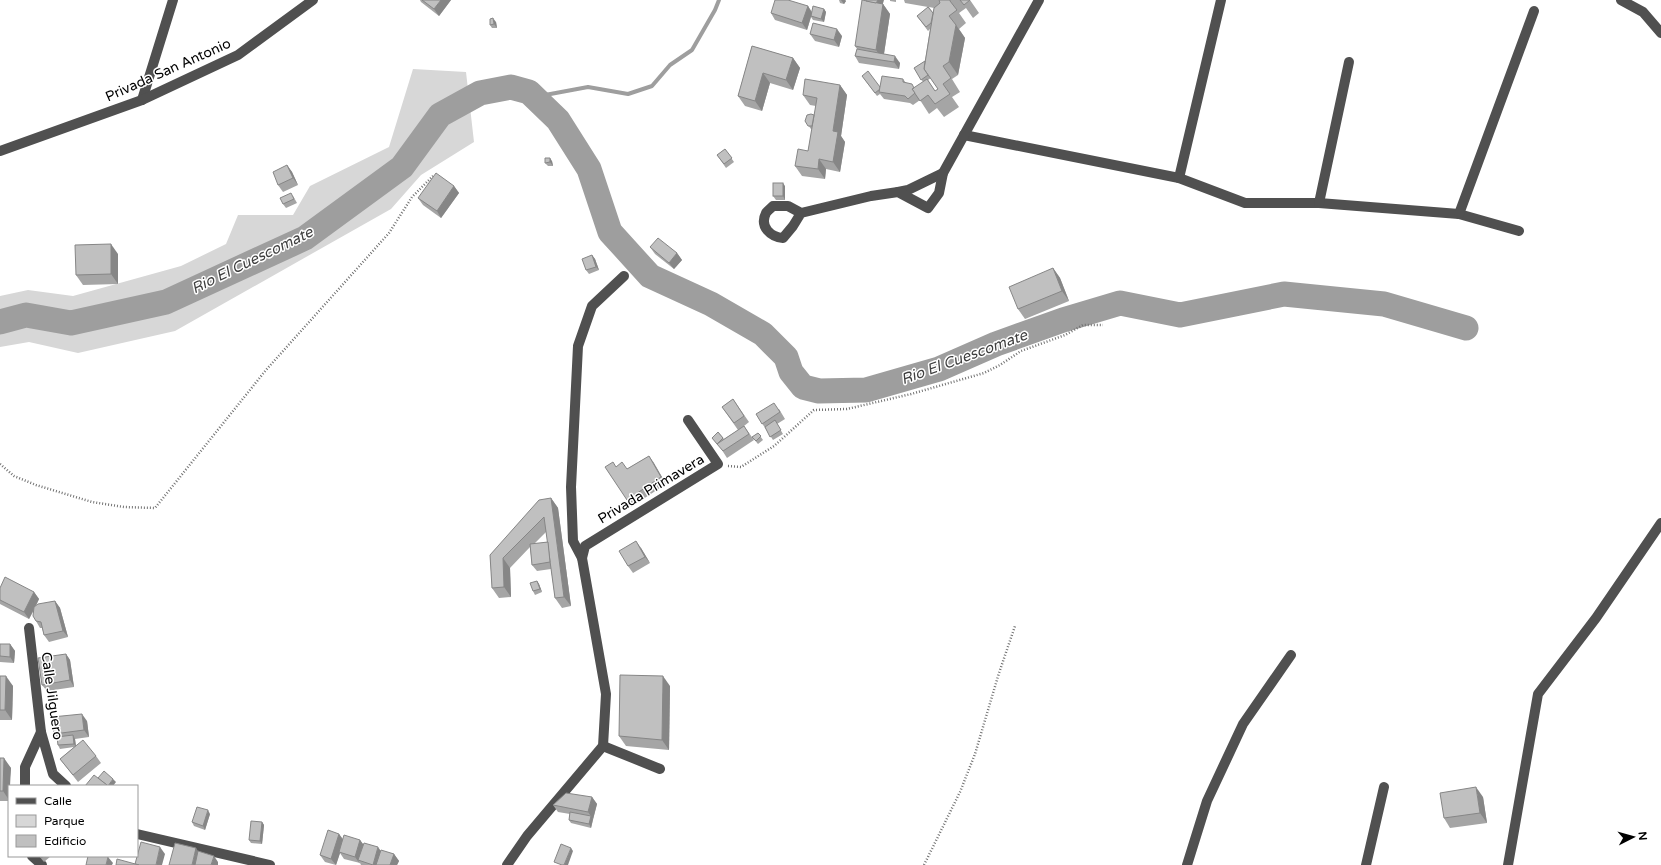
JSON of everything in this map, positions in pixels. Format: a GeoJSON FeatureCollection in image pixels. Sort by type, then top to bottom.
{"type":"FeatureCollection","features":[{"type":"Feature","properties":{"kind":"street"},"geometry":{"type":"LineString","coordinates":[[142,100],[173,0]]}},
{"type":"Feature","properties":{"kind":"street","name":"Privada San Antonio"},"geometry":{"type":"LineString","coordinates":[[0,151],[142,100],[238,55],[313,0]]}},
{"type":"Feature","properties":{"kind":"street"},"geometry":{"type":"LineString","coordinates":[[898,192],[928,208],[939,193],[943,173],[1040,0]]}},
{"type":"Feature","properties":{"kind":"street"},"geometry":{"type":"LineString","coordinates":[[1179,178],[1221,0]]}},
{"type":"Feature","properties":{"kind":"street"},"geometry":{"type":"LineString","coordinates":[[1621,0],[1643,12],[1661,33]]}},
{"type":"Feature","properties":{"kind":"street"},"geometry":{"type":"LineString","coordinates":[[1460,214],[1534,11]]}},
{"type":"Feature","properties":{"kind":"street"},"geometry":{"type":"LineString","coordinates":[[1319,203],[1349,62]]}},
{"type":"Feature","properties":{"kind":"street"},"geometry":{"type":"LineString","coordinates":[[964,135],[1179,178],[1245,203],[1319,203],[1460,214],[1519,231]]}},
{"type":"Feature","properties":{"kind":"street"},"geometry":{"type":"LineString","coordinates":[[801,213],[871,196],[908,190],[943,173]]}},
{"type":"Feature","properties":{"kind":"street"},"geometry":{"type":"LineString","coordinates":[[507,865],[527,836],[604,746],[606,694],[582,558],[573,541],[571,486],[578,346],[592,306],[624,276]]}},
{"type":"Feature","properties":{"kind":"street","name":"Privada Primavera"},"geometry":{"type":"LineString","coordinates":[[582,558],[585,546],[718,464],[688,420]]}},
{"type":"Feature","properties":{"kind":"street"},"geometry":{"type":"LineString","coordinates":[[1508,865],[1538,694],[1596,618],[1661,522]]}},
{"type":"Feature","properties":{"kind":"street","name":"Calle Jilguero"},"geometry":{"type":"LineString","coordinates":[[29,628],[41,732],[53,774],[65,785]]}},
{"type":"Feature","properties":{"kind":"street"},"geometry":{"type":"LineString","coordinates":[[1187,865],[1207,801],[1243,724],[1291,655]]}},
{"type":"Feature","properties":{"kind":"street"},"geometry":{"type":"LineString","coordinates":[[25,785],[25,767],[41,732]]}},
{"type":"Feature","properties":{"kind":"street"},"geometry":{"type":"LineString","coordinates":[[604,746],[660,770]]}},
{"type":"Feature","properties":{"kind":"street"},"geometry":{"type":"LineString","coordinates":[[1366,865],[1384,787]]}},
{"type":"Feature","properties":{"kind":"street"},"geometry":{"type":"LineString","coordinates":[[138,834],[270,865]]}},
{"type":"Feature","properties":{"kind":"street"},"geometry":{"type":"LineString","coordinates":[[33,857],[42,865]]}},
{"type":"Feature","properties":{"kind":"path"},"geometry":{"type":"LineString","coordinates":[[0,464],[14,476],[36,486],[92,502],[124,507],[155,508],[266,370],[389,233],[412,197],[433,176]]}},
{"type":"Feature","properties":{"kind":"path"},"geometry":{"type":"LineString","coordinates":[[718,464],[741,468],[774,446],[814,410],[848,409],[912,394],[958,379],[984,373],[1000,365],[1020,351],[1065,335],[1083,325],[1103,325]]}},
{"type":"Feature","properties":{"kind":"path"},"geometry":{"type":"LineString","coordinates":[[924,865],[960,792],[970,766],[1015,626]]}},
{"type":"Feature","properties":{"kind":"green space"},"geometry":{"type":"Polygon","coordinates":[[[413,69],[466,72],[474,142],[421,175],[391,209],[175,331],[78,353],[29,342],[0,347],[0,296],[28,290],[73,296],[181,266],[226,244],[238,215],[293,215],[310,186],[389,147],[413,69]]]}},
{"type":"Feature","properties":{"kind":"building"},"geometry":{"type":"Polygon","coordinates":[[[422,0],[441,0],[434,9],[422,0]]]}},
{"type":"Feature","properties":{"kind":"building"},"geometry":{"type":"Polygon","coordinates":[[[775,0],[788,0],[808,6],[802,23],[771,13],[775,0]]]}},
{"type":"Feature","properties":{"kind":"building"},"geometry":{"type":"Polygon","coordinates":[[[862,0],[883,4],[876,50],[855,46],[862,0]]]}},
{"type":"Feature","properties":{"kind":"building"},"geometry":{"type":"Polygon","coordinates":[[[866,0],[878,0],[876,3],[866,0]]]}},
{"type":"Feature","properties":{"kind":"building"},"geometry":{"type":"Polygon","coordinates":[[[939,0],[950,0],[957,10],[949,16],[956,25],[949,62],[943,66],[951,78],[943,84],[950,94],[935,104],[928,95],[920,101],[912,89],[927,79],[935,91],[938,89],[924,69],[934,8],[940,3],[939,0]]]}},
{"type":"Feature","properties":{"kind":"building"},"geometry":{"type":"Polygon","coordinates":[[[960,0],[970,0],[964,5],[960,0]]]}},
{"type":"Feature","properties":{"kind":"building"},"geometry":{"type":"Polygon","coordinates":[[[813,6],[824,9],[821,19],[811,16],[813,6]]]}},
{"type":"Feature","properties":{"kind":"building"},"geometry":{"type":"Polygon","coordinates":[[[928,7],[933,13],[931,23],[926,27],[917,16],[928,7]]]}},
{"type":"Feature","properties":{"kind":"building"},"geometry":{"type":"Polygon","coordinates":[[[493,18],[494,24],[490,25],[490,19],[493,18]]]}},
{"type":"Feature","properties":{"kind":"building"},"geometry":{"type":"Polygon","coordinates":[[[813,23],[837,29],[834,40],[810,34],[813,23]]]}},
{"type":"Feature","properties":{"kind":"building"},"geometry":{"type":"Polygon","coordinates":[[[752,46],[793,58],[786,80],[763,73],[755,101],[738,96],[752,46]]]}},
{"type":"Feature","properties":{"kind":"building"},"geometry":{"type":"Polygon","coordinates":[[[857,49],[895,56],[894,62],[855,56],[857,49]]]}},
{"type":"Feature","properties":{"kind":"building"},"geometry":{"type":"Polygon","coordinates":[[[925,61],[924,69],[928,75],[921,80],[914,68],[925,61]]]}},
{"type":"Feature","properties":{"kind":"building"},"geometry":{"type":"Polygon","coordinates":[[[868,71],[880,87],[880,89],[875,93],[862,76],[868,71]]]}},
{"type":"Feature","properties":{"kind":"building"},"geometry":{"type":"Polygon","coordinates":[[[882,76],[903,79],[903,82],[912,84],[914,88],[912,89],[915,93],[908,99],[905,96],[879,92],[882,76]]]}},
{"type":"Feature","properties":{"kind":"building"},"geometry":{"type":"Polygon","coordinates":[[[805,79],[840,85],[833,131],[838,132],[833,162],[819,159],[818,169],[795,166],[798,149],[808,151],[817,98],[803,95],[805,79]]]}},
{"type":"Feature","properties":{"kind":"building"},"geometry":{"type":"Polygon","coordinates":[[[807,115],[814,115],[812,126],[808,126],[805,121],[807,115]]]}},
{"type":"Feature","properties":{"kind":"building"},"geometry":{"type":"Polygon","coordinates":[[[725,149],[732,158],[724,164],[717,155],[725,149]]]}},
{"type":"Feature","properties":{"kind":"building"},"geometry":{"type":"Polygon","coordinates":[[[545,158],[550,158],[550,162],[545,163],[545,158]]]}},
{"type":"Feature","properties":{"kind":"building"},"geometry":{"type":"Polygon","coordinates":[[[287,165],[293,178],[278,185],[273,172],[287,165]]]}},
{"type":"Feature","properties":{"kind":"building"},"geometry":{"type":"Polygon","coordinates":[[[436,173],[454,186],[437,211],[418,198],[436,173]]]}},
{"type":"Feature","properties":{"kind":"building"},"geometry":{"type":"Polygon","coordinates":[[[773,183],[783,183],[783,196],[773,196],[773,183]]]}},
{"type":"Feature","properties":{"kind":"building"},"geometry":{"type":"Polygon","coordinates":[[[291,193],[294,199],[283,204],[280,198],[291,193]]]}},
{"type":"Feature","properties":{"kind":"building"},"geometry":{"type":"Polygon","coordinates":[[[658,238],[677,253],[669,263],[650,247],[658,238]]]}},
{"type":"Feature","properties":{"kind":"building"},"geometry":{"type":"Polygon","coordinates":[[[111,244],[111,274],[76,275],[75,245],[111,244]]]}},
{"type":"Feature","properties":{"kind":"building"},"geometry":{"type":"Polygon","coordinates":[[[592,255],[596,267],[586,270],[582,259],[592,255]]]}},
{"type":"Feature","properties":{"kind":"building"},"geometry":{"type":"Polygon","coordinates":[[[1053,268],[1062,291],[1018,309],[1009,287],[1053,268]]]}},
{"type":"Feature","properties":{"kind":"building"},"geometry":{"type":"Polygon","coordinates":[[[733,399],[744,416],[734,423],[722,407],[733,399]]]}},
{"type":"Feature","properties":{"kind":"building"},"geometry":{"type":"Polygon","coordinates":[[[774,403],[780,412],[762,424],[756,414],[774,403]]]}},
{"type":"Feature","properties":{"kind":"building"},"geometry":{"type":"Polygon","coordinates":[[[775,420],[781,430],[770,437],[765,427],[775,420]]]}},
{"type":"Feature","properties":{"kind":"building"},"geometry":{"type":"Polygon","coordinates":[[[744,426],[749,434],[723,451],[717,444],[744,426]]]}},
{"type":"Feature","properties":{"kind":"building"},"geometry":{"type":"Polygon","coordinates":[[[718,432],[723,438],[717,444],[712,438],[718,432]]]}},
{"type":"Feature","properties":{"kind":"building"},"geometry":{"type":"Polygon","coordinates":[[[758,433],[761,436],[756,441],[752,437],[758,433]]]}},
{"type":"Feature","properties":{"kind":"building"},"geometry":{"type":"Polygon","coordinates":[[[649,456],[661,477],[627,500],[605,467],[613,462],[616,467],[622,462],[627,469],[649,456]]]}},
{"type":"Feature","properties":{"kind":"building"},"geometry":{"type":"Polygon","coordinates":[[[551,498],[564,597],[555,598],[544,517],[503,558],[504,587],[492,588],[490,555],[539,500],[551,498]]]}},
{"type":"Feature","properties":{"kind":"building"},"geometry":{"type":"Polygon","coordinates":[[[636,541],[645,557],[628,566],[619,551],[636,541]]]}},
{"type":"Feature","properties":{"kind":"building"},"geometry":{"type":"Polygon","coordinates":[[[548,542],[550,562],[532,565],[530,544],[548,542]]]}},
{"type":"Feature","properties":{"kind":"building"},"geometry":{"type":"Polygon","coordinates":[[[5,577],[34,592],[24,612],[0,600],[0,588],[5,577]]]}},
{"type":"Feature","properties":{"kind":"building"},"geometry":{"type":"Polygon","coordinates":[[[537,581],[540,589],[533,591],[530,583],[537,581]]]}},
{"type":"Feature","properties":{"kind":"building"},"geometry":{"type":"Polygon","coordinates":[[[55,601],[63,631],[44,635],[41,622],[36,621],[33,616],[34,607],[38,604],[55,601]]]}},
{"type":"Feature","properties":{"kind":"building"},"geometry":{"type":"Polygon","coordinates":[[[0,644],[10,644],[10,657],[0,656],[0,644]]]}},
{"type":"Feature","properties":{"kind":"building"},"geometry":{"type":"Polygon","coordinates":[[[66,654],[70,680],[42,685],[38,658],[66,654]]]}},
{"type":"Feature","properties":{"kind":"building"},"geometry":{"type":"Polygon","coordinates":[[[620,675],[663,676],[662,740],[619,736],[620,675]]]}},
{"type":"Feature","properties":{"kind":"building"},"geometry":{"type":"Polygon","coordinates":[[[0,676],[6,676],[5,710],[0,710],[0,676]]]}},
{"type":"Feature","properties":{"kind":"building"},"geometry":{"type":"Polygon","coordinates":[[[82,714],[84,730],[54,734],[52,717],[82,714]]]}},
{"type":"Feature","properties":{"kind":"building"},"geometry":{"type":"Polygon","coordinates":[[[73,735],[74,744],[58,745],[57,737],[73,735]]]}},
{"type":"Feature","properties":{"kind":"building"},"geometry":{"type":"Polygon","coordinates":[[[83,740],[96,756],[73,775],[60,759],[83,740]]]}},
{"type":"Feature","properties":{"kind":"building"},"geometry":{"type":"Polygon","coordinates":[[[0,758],[4,758],[3,791],[0,791],[0,758]]]}},
{"type":"Feature","properties":{"kind":"building"},"geometry":{"type":"Polygon","coordinates":[[[104,771],[113,779],[109,785],[107,785],[98,778],[104,771]]]}},
{"type":"Feature","properties":{"kind":"building"},"geometry":{"type":"Polygon","coordinates":[[[94,775],[107,785],[86,785],[94,775]]]}},
{"type":"Feature","properties":{"kind":"building"},"geometry":{"type":"Polygon","coordinates":[[[1476,787],[1480,813],[1444,818],[1440,793],[1476,787]]]}},
{"type":"Feature","properties":{"kind":"building"},"geometry":{"type":"Polygon","coordinates":[[[566,793],[592,797],[588,812],[553,805],[566,793]]]}},
{"type":"Feature","properties":{"kind":"building"},"geometry":{"type":"Polygon","coordinates":[[[197,807],[208,810],[203,826],[192,822],[197,807]]]}},
{"type":"Feature","properties":{"kind":"building"},"geometry":{"type":"Polygon","coordinates":[[[570,812],[591,816],[589,824],[569,820],[570,812]]]}},
{"type":"Feature","properties":{"kind":"building"},"geometry":{"type":"Polygon","coordinates":[[[251,821],[262,822],[260,841],[249,840],[251,821]]]}},
{"type":"Feature","properties":{"kind":"building"},"geometry":{"type":"Polygon","coordinates":[[[328,830],[339,834],[331,859],[320,855],[328,830]]]}},
{"type":"Feature","properties":{"kind":"building"},"geometry":{"type":"Polygon","coordinates":[[[344,835],[360,840],[355,857],[339,852],[344,835]]]}},
{"type":"Feature","properties":{"kind":"building"},"geometry":{"type":"Polygon","coordinates":[[[141,842],[160,847],[156,865],[135,864],[141,842]]]}},
{"type":"Feature","properties":{"kind":"building"},"geometry":{"type":"Polygon","coordinates":[[[175,843],[196,848],[192,865],[169,865],[175,843]]]}},
{"type":"Feature","properties":{"kind":"building"},"geometry":{"type":"Polygon","coordinates":[[[364,843],[378,847],[373,865],[358,860],[364,843]]]}},
{"type":"Feature","properties":{"kind":"building"},"geometry":{"type":"Polygon","coordinates":[[[561,844],[571,848],[564,865],[554,862],[561,844]]]}},
{"type":"Feature","properties":{"kind":"building"},"geometry":{"type":"Polygon","coordinates":[[[381,850],[394,854],[390,865],[376,865],[381,850]]]}},
{"type":"Feature","properties":{"kind":"building"},"geometry":{"type":"Polygon","coordinates":[[[198,851],[214,856],[211,865],[195,865],[198,851]]]}},
{"type":"Feature","properties":{"kind":"building"},"geometry":{"type":"Polygon","coordinates":[[[88,857],[108,857],[106,865],[86,865],[88,857]]]}},
{"type":"Feature","properties":{"kind":"building"},"geometry":{"type":"Polygon","coordinates":[[[117,859],[139,865],[116,865],[117,859]]]}},
{"type":"Feature","properties":{"kind":"waterway"},"geometry":{"type":"LineString","coordinates":[[529,92],[545,95],[588,87],[628,94],[652,86],[670,65],[692,50],[715,10],[719,0]]}},
{"type":"Feature","properties":{"kind":"waterway","name":"Rio El Cuescomate"},"geometry":{"type":"LineString","coordinates":[[0,322],[26,315],[71,323],[166,302],[305,238],[402,167],[440,115],[480,93],[511,87],[529,92],[558,120],[589,169],[610,232],[650,276],[711,304],[763,334],[786,357],[791,372],[803,387],[819,391],[866,390],[939,369],[996,344],[1063,320],[1120,303],[1180,315],[1284,294],[1384,304],[1466,328]]}}]}
